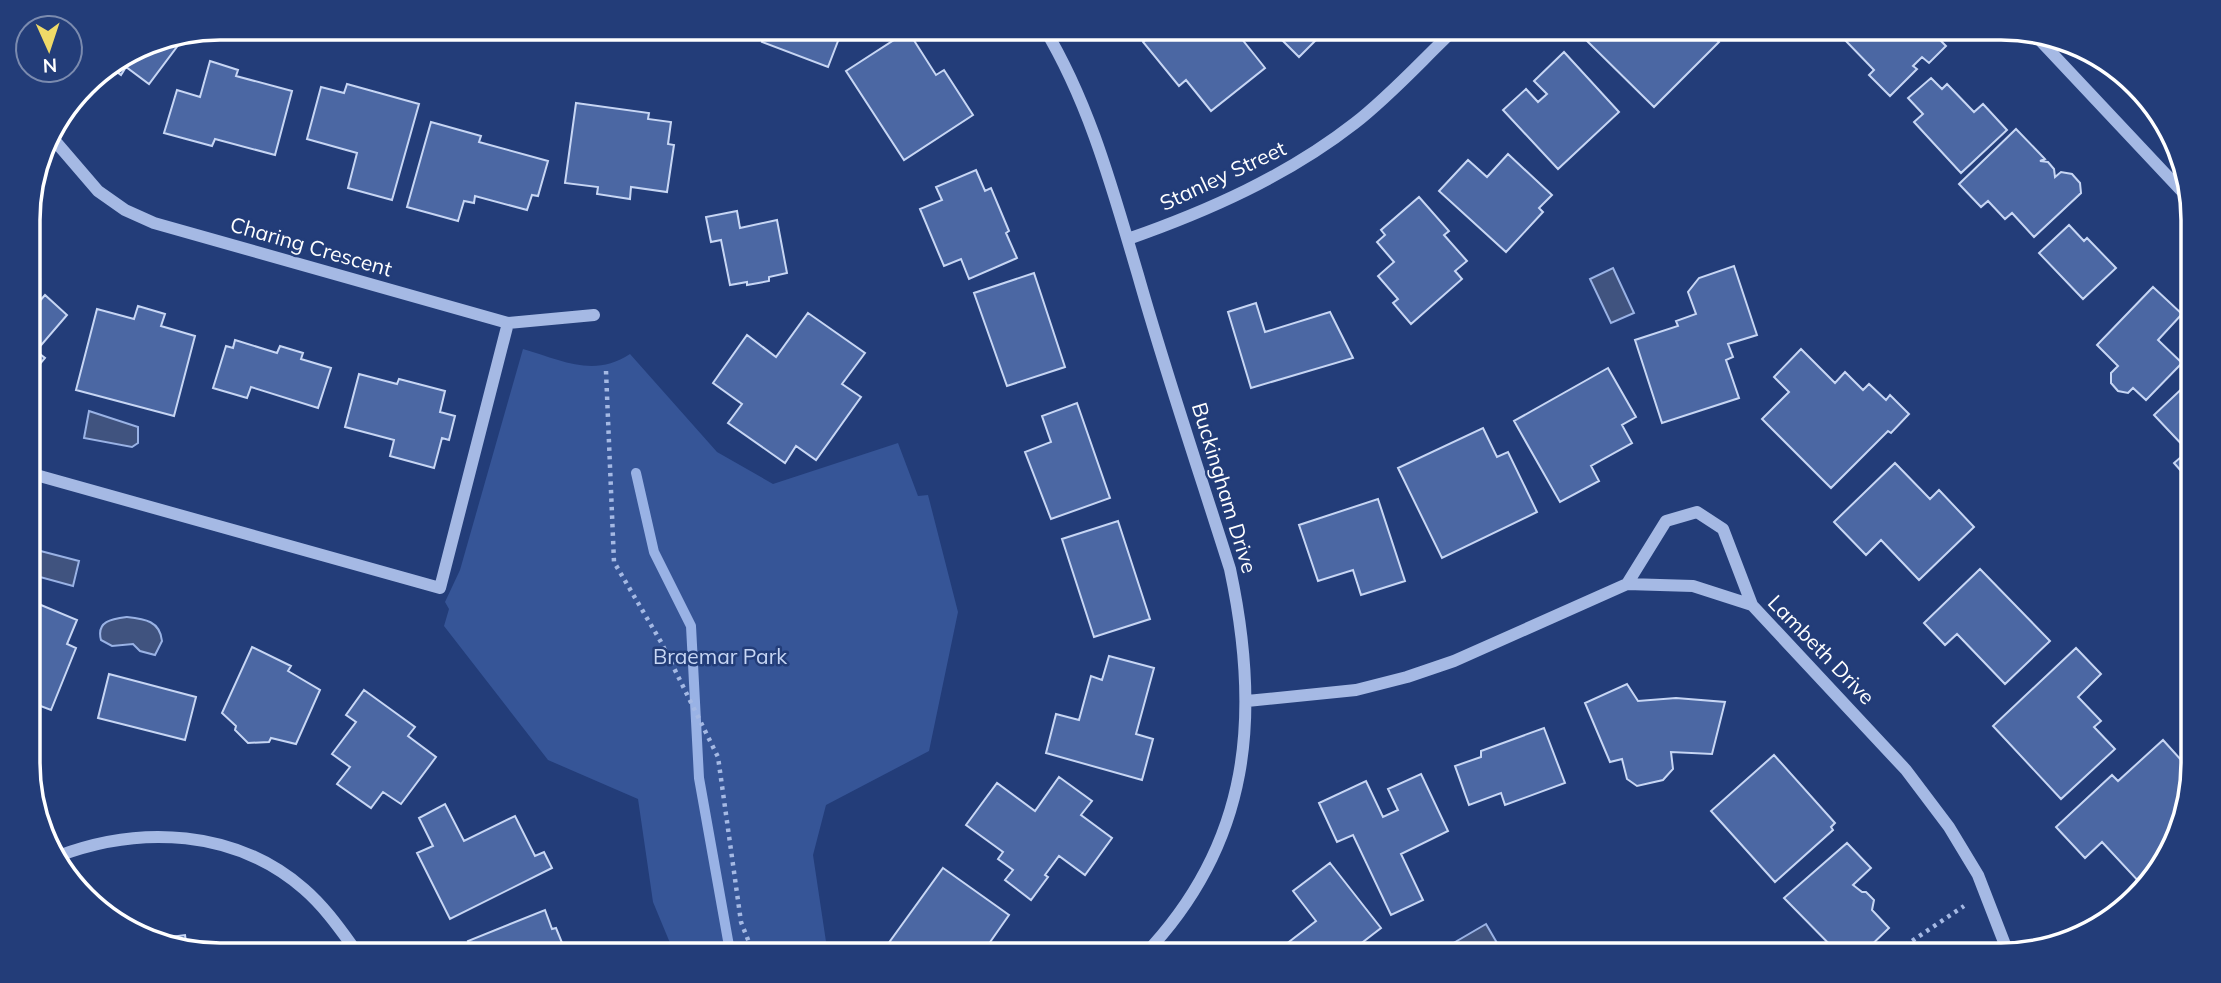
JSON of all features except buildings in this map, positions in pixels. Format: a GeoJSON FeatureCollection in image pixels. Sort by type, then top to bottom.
{"type":"FeatureCollection","features":[{"type":"Feature","properties":{"kind":"street","name":"Buckingham Drive"},"geometry":{"type":"LineString","coordinates":[[1051,40],[1087,115],[1128,239],[1230,569],[1240,616],[1247,727],[1231,807],[1220,840],[1200,881],[1175,919],[1155,942]]}},
{"type":"Feature","properties":{"kind":"street","name":"Stanley Street"},"geometry":{"type":"LineString","coordinates":[[1128,239],[1249,190],[1309,157],[1357,121],[1438,40]]}},
{"type":"Feature","properties":{"kind":"street"},"geometry":{"type":"LineString","coordinates":[[2045,46],[2177,186]]}},
{"type":"Feature","properties":{"kind":"street","name":"Charing Crescent"},"geometry":{"type":"LineString","coordinates":[[58,144],[99,191],[125,210],[154,223],[508,323],[594,315]]}},
{"type":"Feature","properties":{"kind":"street"},"geometry":{"type":"LineString","coordinates":[[41,476],[440,588],[508,323]]}},
{"type":"Feature","properties":{"kind":"street"},"geometry":{"type":"LineString","coordinates":[[1627,583],[1666,521],[1697,513],[1723,529],[1752,605]]}},
{"type":"Feature","properties":{"kind":"street","name":"Lambeth Drive"},"geometry":{"type":"LineString","coordinates":[[1247,701],[1356,690],[1407,677],[1454,660],[1627,583],[1693,586],[1752,605],[1906,770],[1949,827],[1978,876],[2004,942]]}},
{"type":"Feature","properties":{"kind":"street"},"geometry":{"type":"LineString","coordinates":[[65,853],[89,844],[138,836],[179,836],[219,844],[281,872],[304,889],[350,943]]}},
{"type":"Feature","properties":{"kind":"path"},"geometry":{"type":"LineString","coordinates":[[606,371],[614,562],[661,642],[718,757],[741,922],[749,943]]}},
{"type":"Feature","properties":{"kind":"path"},"geometry":{"type":"LineString","coordinates":[[1910,942],[1964,906]]}},
{"type":"Feature","properties":{"kind":"green space","name":"Braemar Park"},"geometry":{"type":"Polygon","coordinates":[[[523,349],[564,362],[590,366],[617,361],[630,354],[717,452],[773,484],[898,443],[918,496],[928,495],[958,612],[929,751],[826,805],[813,855],[826,943],[670,943],[653,902],[638,799],[548,760],[444,626],[449,609],[445,602],[460,570],[523,349]]]}},
{"type":"Feature","properties":{"kind":"shaded area"},"geometry":{"type":"Polygon","coordinates":[[[1613,268],[1634,313],[1611,323],[1590,279],[1613,268]]]}},
{"type":"Feature","properties":{"kind":"shaded area"},"geometry":{"type":"Polygon","coordinates":[[[89,411],[138,427],[138,443],[132,447],[84,438],[89,411]]]}},
{"type":"Feature","properties":{"kind":"shaded area"},"geometry":{"type":"Polygon","coordinates":[[[40,551],[79,561],[73,586],[40,577],[40,551]]]}},
{"type":"Feature","properties":{"kind":"shaded area"},"geometry":{"type":"Polygon","coordinates":[[[127,617],[145,620],[158,629],[162,641],[155,655],[140,651],[133,644],[112,646],[101,640],[101,629],[106,622],[127,617]]]}},
{"type":"Feature","properties":{"kind":"shaded area"},"geometry":{"type":"Polygon","coordinates":[[[1486,924],[1497,942],[1455,942],[1486,924]]]}},
{"type":"Feature","properties":{"kind":"waterway"},"geometry":{"type":"LineString","coordinates":[[636,473],[654,552],[691,626],[699,778],[728,943]]}}]}
